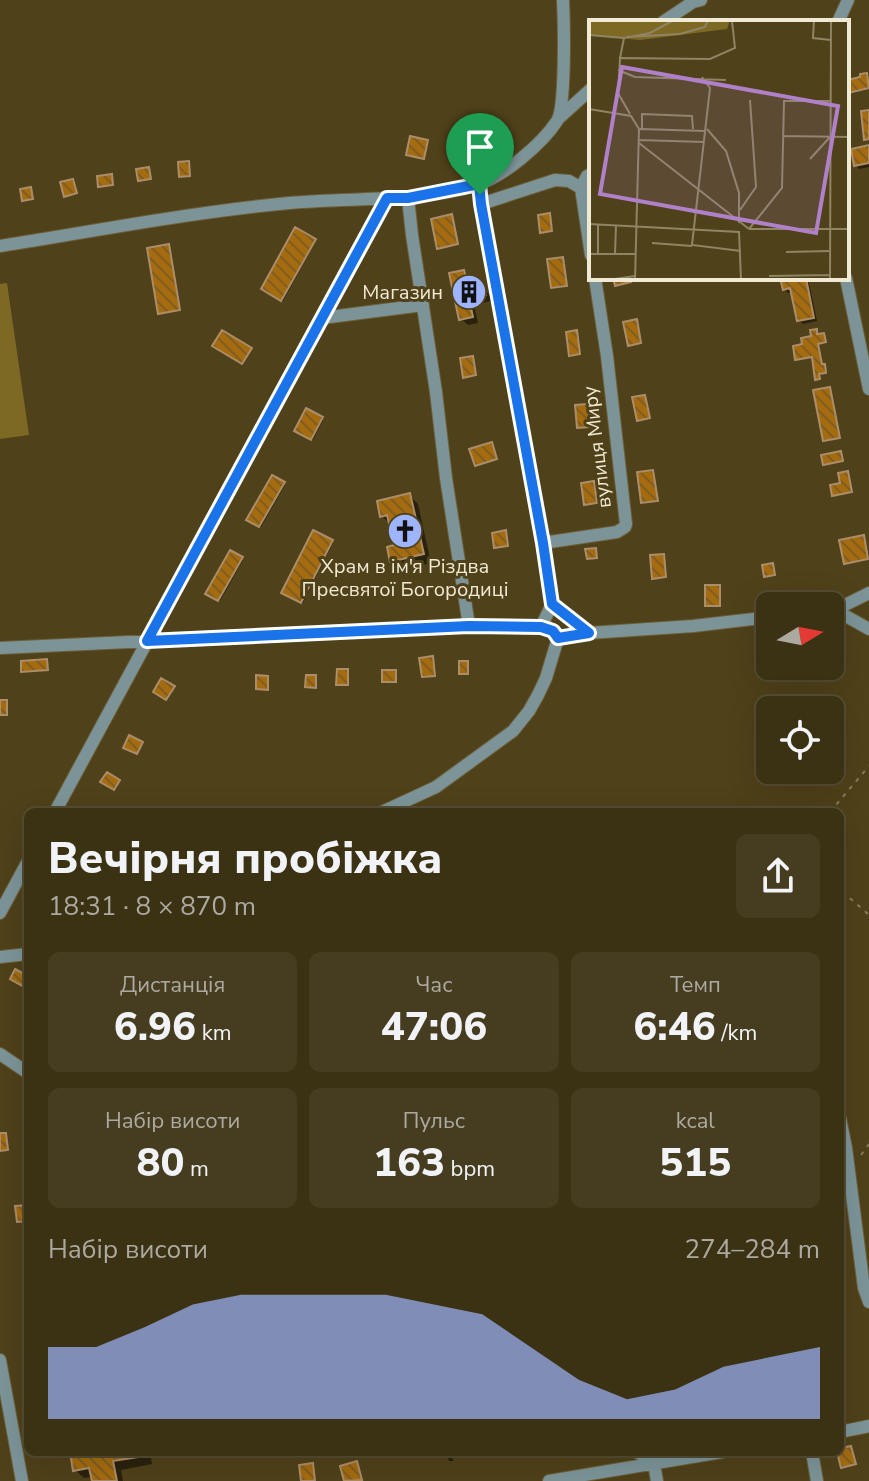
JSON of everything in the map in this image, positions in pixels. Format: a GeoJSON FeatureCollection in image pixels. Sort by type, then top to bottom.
{"type":"FeatureCollection","features":[{"type":"Feature","properties":{"kind":"street"},"geometry":{"type":"LineString","coordinates":[[559,118],[563,0]]}},
{"type":"Feature","properties":{"kind":"street"},"geometry":{"type":"LineString","coordinates":[[666,20],[701,0]]}},
{"type":"Feature","properties":{"kind":"street"},"geometry":{"type":"LineString","coordinates":[[839,20],[848,0]]}},
{"type":"Feature","properties":{"kind":"street"},"geometry":{"type":"LineString","coordinates":[[0,246],[214,211],[336,199],[408,198],[479,184],[536,147],[559,118],[589,91]]}},
{"type":"Feature","properties":{"kind":"street"},"geometry":{"type":"LineString","coordinates":[[589,175],[581,188],[589,242]]}},
{"type":"Feature","properties":{"kind":"street"},"geometry":{"type":"LineString","coordinates":[[481,204],[555,180],[569,181],[581,188]]}},
{"type":"Feature","properties":{"kind":"street"},"geometry":{"type":"LineString","coordinates":[[479,184],[552,604],[541,627]]}},
{"type":"Feature","properties":{"kind":"street"},"geometry":{"type":"LineString","coordinates":[[57,808],[387,198]]}},
{"type":"Feature","properties":{"kind":"street"},"geometry":{"type":"LineString","coordinates":[[408,198],[469,626]]}},
{"type":"Feature","properties":{"kind":"street","name":"вулиця Миру"},"geometry":{"type":"LineString","coordinates":[[543,543],[617,532],[626,524],[595,280]]}},
{"type":"Feature","properties":{"kind":"street"},"geometry":{"type":"LineString","coordinates":[[846,280],[869,389]]}},
{"type":"Feature","properties":{"kind":"street"},"geometry":{"type":"LineString","coordinates":[[322,318],[423,305]]}},
{"type":"Feature","properties":{"kind":"street"},"geometry":{"type":"LineString","coordinates":[[844,604],[869,593]]}},
{"type":"Feature","properties":{"kind":"street"},"geometry":{"type":"LineString","coordinates":[[552,604],[589,633]]}},
{"type":"Feature","properties":{"kind":"street"},"geometry":{"type":"LineString","coordinates":[[844,616],[869,629]]}},
{"type":"Feature","properties":{"kind":"street"},"geometry":{"type":"LineString","coordinates":[[558,638],[756,619]]}},
{"type":"Feature","properties":{"kind":"street"},"geometry":{"type":"LineString","coordinates":[[0,648],[469,626],[541,627],[553,631],[558,638]]}},
{"type":"Feature","properties":{"kind":"street"},"geometry":{"type":"LineString","coordinates":[[391,808],[436,787],[513,731],[529,711],[542,686],[558,638]]}},
{"type":"Feature","properties":{"kind":"street"},"geometry":{"type":"LineString","coordinates":[[0,913],[24,868]]}},
{"type":"Feature","properties":{"kind":"street"},"geometry":{"type":"LineString","coordinates":[[0,957],[24,954]]}},
{"type":"Feature","properties":{"kind":"street"},"geometry":{"type":"LineString","coordinates":[[0,1054],[24,1070]]}},
{"type":"Feature","properties":{"kind":"street"},"geometry":{"type":"LineString","coordinates":[[844,1138],[864,1288],[869,1302]]}},
{"type":"Feature","properties":{"kind":"street"},"geometry":{"type":"LineString","coordinates":[[0,1360],[22,1481]]}},
{"type":"Feature","properties":{"kind":"street"},"geometry":{"type":"LineString","coordinates":[[844,1431],[869,1426]]}},
{"type":"Feature","properties":{"kind":"street"},"geometry":{"type":"LineString","coordinates":[[549,1481],[653,1458],[676,1456]]}},
{"type":"Feature","properties":{"kind":"street"},"geometry":{"type":"LineString","coordinates":[[813,1456],[817,1481]]}},
{"type":"Feature","properties":{"kind":"street"},"geometry":{"type":"LineString","coordinates":[[653,1458],[657,1481]]}},
{"type":"Feature","properties":{"kind":"path"},"geometry":{"type":"LineString","coordinates":[[833,808],[869,766]]}},
{"type":"Feature","properties":{"kind":"path"},"geometry":{"type":"LineString","coordinates":[[844,897],[851,899],[869,915]]}},
{"type":"Feature","properties":{"kind":"shaded area"},"geometry":{"type":"Polygon","coordinates":[[[7,283],[29,435],[0,439],[0,284],[7,283]]]}},
{"type":"Feature","properties":{"kind":"building"},"geometry":{"type":"Polygon","coordinates":[[[867,73],[869,88],[849,93],[849,80],[860,77],[860,74],[867,73]]]}},
{"type":"Feature","properties":{"kind":"building"},"geometry":{"type":"Polygon","coordinates":[[[869,110],[869,139],[864,140],[861,111],[869,110]]]}},
{"type":"Feature","properties":{"kind":"building"},"geometry":{"type":"Polygon","coordinates":[[[410,136],[428,140],[424,159],[406,155],[410,136]]]}},
{"type":"Feature","properties":{"kind":"building"},"geometry":{"type":"Polygon","coordinates":[[[869,145],[869,163],[854,166],[851,149],[869,145]]]}},
{"type":"Feature","properties":{"kind":"building"},"geometry":{"type":"Polygon","coordinates":[[[189,161],[190,176],[179,177],[178,162],[189,161]]]}},
{"type":"Feature","properties":{"kind":"building"},"geometry":{"type":"Polygon","coordinates":[[[149,167],[151,179],[138,181],[136,169],[149,167]]]}},
{"type":"Feature","properties":{"kind":"building"},"geometry":{"type":"Polygon","coordinates":[[[112,174],[113,185],[98,187],[97,176],[112,174]]]}},
{"type":"Feature","properties":{"kind":"building"},"geometry":{"type":"Polygon","coordinates":[[[73,179],[77,193],[64,197],[60,182],[73,179]]]}},
{"type":"Feature","properties":{"kind":"building"},"geometry":{"type":"Polygon","coordinates":[[[31,187],[33,199],[22,201],[20,189],[31,187]]]}},
{"type":"Feature","properties":{"kind":"building"},"geometry":{"type":"Polygon","coordinates":[[[550,213],[552,231],[540,233],[538,215],[550,213]]]}},
{"type":"Feature","properties":{"kind":"building"},"geometry":{"type":"Polygon","coordinates":[[[452,214],[458,244],[437,249],[431,219],[452,214]]]}},
{"type":"Feature","properties":{"kind":"building"},"geometry":{"type":"Polygon","coordinates":[[[295,227],[316,239],[281,301],[261,289],[295,227]]]}},
{"type":"Feature","properties":{"kind":"building"},"geometry":{"type":"Polygon","coordinates":[[[169,244],[180,310],[158,314],[147,248],[169,244]]]}},
{"type":"Feature","properties":{"kind":"building"},"geometry":{"type":"Polygon","coordinates":[[[563,257],[567,286],[551,288],[547,259],[563,257]]]}},
{"type":"Feature","properties":{"kind":"building","name":"Магазин"},"geometry":{"type":"Polygon","coordinates":[[[464,270],[469,289],[483,285],[486,295],[469,299],[473,317],[459,320],[449,273],[464,270]]]}},
{"type":"Feature","properties":{"kind":"building"},"geometry":{"type":"Polygon","coordinates":[[[614,280],[630,280],[631,282],[615,286],[614,280]]]}},
{"type":"Feature","properties":{"kind":"building"},"geometry":{"type":"Polygon","coordinates":[[[780,280],[806,280],[814,318],[797,321],[790,288],[783,290],[780,280]]]}},
{"type":"Feature","properties":{"kind":"building"},"geometry":{"type":"Polygon","coordinates":[[[637,319],[641,343],[628,346],[623,322],[637,319]]]}},
{"type":"Feature","properties":{"kind":"building"},"geometry":{"type":"Polygon","coordinates":[[[817,329],[817,334],[824,333],[826,342],[818,344],[826,373],[819,374],[820,379],[815,380],[812,357],[795,360],[793,346],[802,344],[801,338],[811,336],[810,330],[817,329]]]}},
{"type":"Feature","properties":{"kind":"building"},"geometry":{"type":"Polygon","coordinates":[[[222,330],[252,348],[242,364],[212,346],[222,330]]]}},
{"type":"Feature","properties":{"kind":"building"},"geometry":{"type":"Polygon","coordinates":[[[577,330],[580,354],[569,356],[566,332],[577,330]]]}},
{"type":"Feature","properties":{"kind":"building"},"geometry":{"type":"Polygon","coordinates":[[[473,356],[476,375],[463,378],[460,358],[473,356]]]}},
{"type":"Feature","properties":{"kind":"building"},"geometry":{"type":"Polygon","coordinates":[[[830,387],[840,438],[823,441],[813,390],[830,387]]]}},
{"type":"Feature","properties":{"kind":"building"},"geometry":{"type":"Polygon","coordinates":[[[645,395],[650,418],[637,421],[632,397],[645,395]]]}},
{"type":"Feature","properties":{"kind":"building"},"geometry":{"type":"Polygon","coordinates":[[[587,404],[590,427],[577,428],[575,405],[587,404]]]}},
{"type":"Feature","properties":{"kind":"building"},"geometry":{"type":"Polygon","coordinates":[[[306,408],[323,417],[311,440],[294,431],[306,408]]]}},
{"type":"Feature","properties":{"kind":"building"},"geometry":{"type":"Polygon","coordinates":[[[492,442],[497,459],[475,466],[469,449],[492,442]]]}},
{"type":"Feature","properties":{"kind":"building"},"geometry":{"type":"Polygon","coordinates":[[[841,451],[843,461],[823,465],[821,455],[841,451]]]}},
{"type":"Feature","properties":{"kind":"building"},"geometry":{"type":"Polygon","coordinates":[[[653,470],[658,501],[641,503],[637,472],[653,470]]]}},
{"type":"Feature","properties":{"kind":"building"},"geometry":{"type":"Polygon","coordinates":[[[848,471],[852,492],[832,496],[830,485],[840,483],[838,473],[848,471]]]}},
{"type":"Feature","properties":{"kind":"building"},"geometry":{"type":"Polygon","coordinates":[[[272,475],[285,482],[259,527],[246,520],[272,475]]]}},
{"type":"Feature","properties":{"kind":"building"},"geometry":{"type":"Polygon","coordinates":[[[594,481],[597,503],[584,505],[581,483],[594,481]]]}},
{"type":"Feature","properties":{"kind":"building","name":"Храм в ім'я Різдва Пресвятої Богородиці"},"geometry":{"type":"Polygon","coordinates":[[[410,493],[424,554],[390,562],[387,547],[394,545],[387,515],[380,517],[377,501],[410,493]]]}},
{"type":"Feature","properties":{"kind":"building"},"geometry":{"type":"Polygon","coordinates":[[[313,530],[333,540],[301,603],[281,593],[313,530]]]}},
{"type":"Feature","properties":{"kind":"building"},"geometry":{"type":"Polygon","coordinates":[[[506,530],[508,546],[494,548],[492,533],[506,530]]]}},
{"type":"Feature","properties":{"kind":"building"},"geometry":{"type":"Polygon","coordinates":[[[864,535],[868,559],[844,564],[839,540],[864,535]]]}},
{"type":"Feature","properties":{"kind":"building"},"geometry":{"type":"Polygon","coordinates":[[[596,548],[597,558],[587,559],[585,549],[596,548]]]}},
{"type":"Feature","properties":{"kind":"building"},"geometry":{"type":"Polygon","coordinates":[[[230,550],[243,557],[218,601],[205,594],[230,550]]]}},
{"type":"Feature","properties":{"kind":"building"},"geometry":{"type":"Polygon","coordinates":[[[664,554],[666,577],[652,579],[650,555],[664,554]]]}},
{"type":"Feature","properties":{"kind":"building"},"geometry":{"type":"Polygon","coordinates":[[[773,563],[775,575],[764,577],[762,565],[773,563]]]}},
{"type":"Feature","properties":{"kind":"building"},"geometry":{"type":"Polygon","coordinates":[[[705,585],[720,585],[720,606],[705,606],[705,585]]]}},
{"type":"Feature","properties":{"kind":"building"},"geometry":{"type":"Polygon","coordinates":[[[433,656],[435,676],[422,677],[419,658],[433,656]]]}},
{"type":"Feature","properties":{"kind":"building"},"geometry":{"type":"Polygon","coordinates":[[[47,659],[48,670],[21,672],[21,661],[47,659]]]}},
{"type":"Feature","properties":{"kind":"building"},"geometry":{"type":"Polygon","coordinates":[[[459,661],[468,661],[468,674],[459,674],[459,661]]]}},
{"type":"Feature","properties":{"kind":"building"},"geometry":{"type":"Polygon","coordinates":[[[337,669],[348,669],[348,685],[336,685],[337,669]]]}},
{"type":"Feature","properties":{"kind":"building"},"geometry":{"type":"Polygon","coordinates":[[[382,670],[396,670],[396,682],[382,682],[382,670]]]}},
{"type":"Feature","properties":{"kind":"building"},"geometry":{"type":"Polygon","coordinates":[[[256,675],[268,676],[268,690],[256,689],[256,675]]]}},
{"type":"Feature","properties":{"kind":"building"},"geometry":{"type":"Polygon","coordinates":[[[306,675],[316,675],[316,688],[305,687],[306,675]]]}},
{"type":"Feature","properties":{"kind":"building"},"geometry":{"type":"Polygon","coordinates":[[[161,678],[175,686],[166,700],[153,692],[161,678]]]}},
{"type":"Feature","properties":{"kind":"building"},"geometry":{"type":"Polygon","coordinates":[[[0,700],[7,700],[7,715],[0,715],[0,700]]]}},
{"type":"Feature","properties":{"kind":"building"},"geometry":{"type":"Polygon","coordinates":[[[129,735],[143,742],[137,754],[123,748],[129,735]]]}},
{"type":"Feature","properties":{"kind":"building"},"geometry":{"type":"Polygon","coordinates":[[[107,772],[120,780],[114,790],[100,782],[107,772]]]}},
{"type":"Feature","properties":{"kind":"building"},"geometry":{"type":"Polygon","coordinates":[[[15,969],[24,974],[24,987],[10,979],[15,969]]]}},
{"type":"Feature","properties":{"kind":"building"},"geometry":{"type":"Polygon","coordinates":[[[0,1133],[6,1133],[8,1150],[0,1151],[0,1133]]]}},
{"type":"Feature","properties":{"kind":"building"},"geometry":{"type":"Polygon","coordinates":[[[24,1205],[24,1221],[17,1222],[15,1206],[24,1205]]]}},
{"type":"Feature","properties":{"kind":"building"},"geometry":{"type":"Polygon","coordinates":[[[851,1446],[856,1464],[841,1468],[838,1456],[844,1456],[844,1447],[851,1446]]]}},
{"type":"Feature","properties":{"kind":"building"},"geometry":{"type":"Polygon","coordinates":[[[71,1456],[145,1456],[113,1461],[117,1481],[92,1481],[89,1468],[73,1471],[71,1456]]]}},
{"type":"Feature","properties":{"kind":"building"},"geometry":{"type":"Polygon","coordinates":[[[357,1461],[362,1480],[344,1481],[340,1466],[357,1461]]]}},
{"type":"Feature","properties":{"kind":"building"},"geometry":{"type":"Polygon","coordinates":[[[313,1463],[315,1481],[301,1481],[299,1465],[313,1463]]]}},
{"type":"Feature","properties":{"kind":"place","name":"Магазин"},"geometry":{"type":"Point","coordinates":[469,292]}},
{"type":"Feature","properties":{"kind":"place","name":"Храм в ім'я Різдва Пресвятої Богородиці"},"geometry":{"type":"Point","coordinates":[405,531]}},
{"type":"Feature","properties":{"kind":"route"},"geometry":{"type":"LineString","coordinates":[[479,184],[480,195],[552,604],[589,633],[558,638],[553,631],[541,627],[469,626],[147,641],[387,198],[408,198],[479,184]]}}]}
